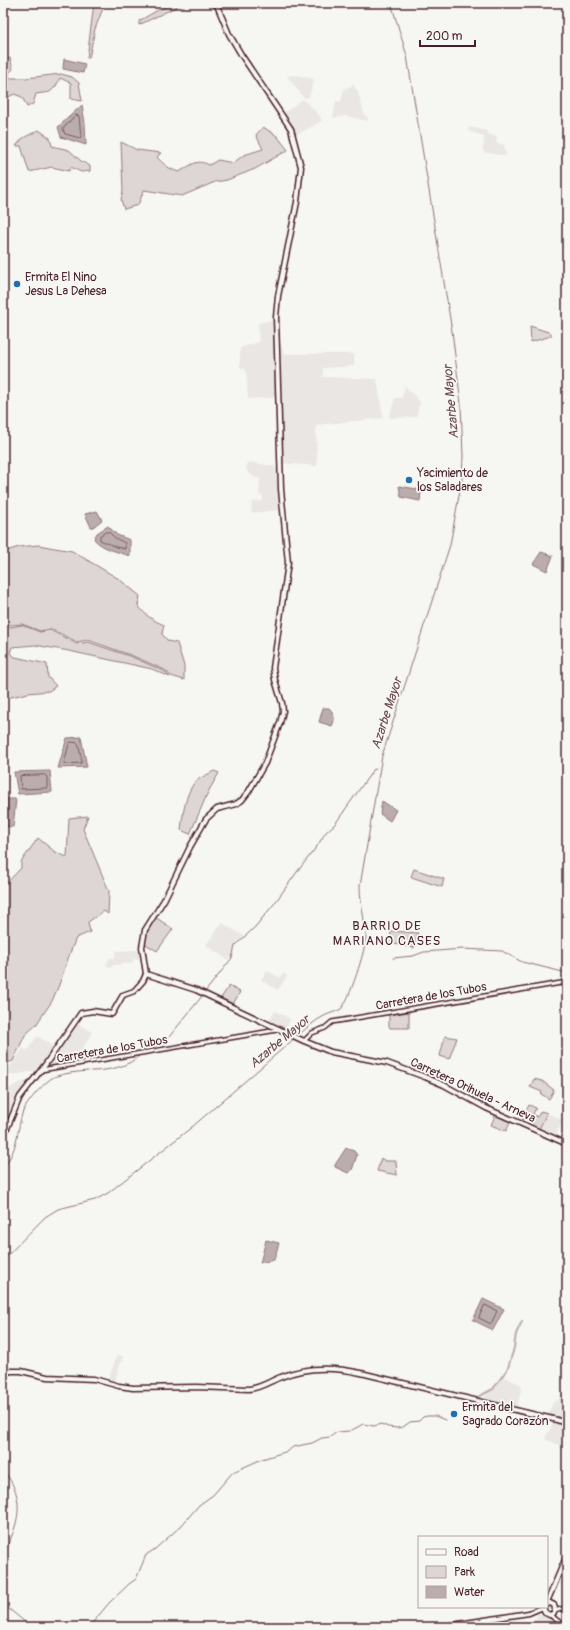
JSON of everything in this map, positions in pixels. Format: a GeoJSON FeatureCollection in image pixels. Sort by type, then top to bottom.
{"type":"FeatureCollection","features":[{"type":"Feature","properties":{"kind":"main road"},"geometry":{"type":"LineString","coordinates":[[3,1138],[20,1097],[81,1013],[93,1011],[112,1014],[123,995],[134,991],[143,981],[146,974],[142,942],[147,927],[164,900],[190,847],[206,819],[217,809],[239,802],[249,791],[271,748],[283,711],[273,668],[288,564],[281,489],[276,317],[278,296],[297,202],[301,167],[291,129],[242,56],[229,34],[216,3]]}},
{"type":"Feature","properties":{"kind":"main road","name":"Carretera Orihuela - Arneva"},"geometry":{"type":"LineString","coordinates":[[146,974],[204,994],[302,1040],[332,1052],[387,1064],[425,1077],[444,1085],[486,1108],[567,1144]]}},
{"type":"Feature","properties":{"kind":"main road"},"geometry":{"type":"LineString","coordinates":[[3,1374],[11,1371],[22,1371],[47,1377],[94,1378],[119,1386],[133,1388],[257,1388],[289,1374],[316,1368],[336,1369],[361,1373],[550,1418],[567,1424]]}},
{"type":"Feature","properties":{"kind":"main road"},"geometry":{"type":"LineString","coordinates":[[548,1601],[567,1555]]}},
{"type":"Feature","properties":{"kind":"main road"},"geometry":{"type":"LineString","coordinates":[[555,1585],[552,1596],[555,1608]]}},
{"type":"Feature","properties":{"kind":"main road"},"geometry":{"type":"LineString","coordinates":[[548,1604],[555,1608]]}},
{"type":"Feature","properties":{"kind":"main road"},"geometry":{"type":"LineString","coordinates":[[529,1613],[542,1608]]}},
{"type":"Feature","properties":{"kind":"main road"},"geometry":{"type":"LineString","coordinates":[[544,1608],[544,1611],[548,1614]]}},
{"type":"Feature","properties":{"kind":"main road"},"geometry":{"type":"LineString","coordinates":[[439,1627],[529,1613],[548,1614],[555,1608]]}},
{"type":"Feature","properties":{"kind":"street","name":"Carretera de los Tubos"},"geometry":{"type":"LineString","coordinates":[[302,1040],[312,1033],[325,1028],[332,1022],[567,982]]}},
{"type":"Feature","properties":{"kind":"street","name":"Carretera de los Tubos"},"geometry":{"type":"LineString","coordinates":[[41,1070],[279,1029]]}},
{"type":"Feature","properties":{"kind":"street"},"geometry":{"type":"LineString","coordinates":[[557,1618],[555,1608],[567,1607]]}},
{"type":"Feature","properties":{"kind":"street"},"geometry":{"type":"LineString","coordinates":[[548,1614],[557,1618],[566,1627]]}},
{"type":"Feature","properties":{"kind":"shaded area"},"geometry":{"type":"Polygon","coordinates":[[[296,75],[314,79],[309,97],[304,98],[287,76],[296,75]]]}},
{"type":"Feature","properties":{"kind":"shaded area"},"geometry":{"type":"Polygon","coordinates":[[[353,82],[355,89],[357,89],[365,117],[367,116],[368,121],[345,116],[333,118],[336,101],[341,102],[344,89],[352,86],[353,82]]]}},
{"type":"Feature","properties":{"kind":"shaded area"},"geometry":{"type":"Polygon","coordinates":[[[303,99],[319,115],[322,121],[296,135],[283,114],[303,99]]]}},
{"type":"Feature","properties":{"kind":"shaded area"},"geometry":{"type":"Polygon","coordinates":[[[469,127],[487,131],[487,134],[497,137],[496,143],[504,145],[506,156],[483,152],[484,136],[468,131],[469,127]]]}},
{"type":"Feature","properties":{"kind":"shaded area"},"geometry":{"type":"Polygon","coordinates":[[[274,320],[284,354],[354,354],[354,366],[323,368],[323,377],[377,379],[383,418],[316,425],[317,466],[281,463],[279,397],[248,399],[246,370],[240,367],[240,348],[259,342],[258,323],[274,320]]]}},
{"type":"Feature","properties":{"kind":"shaded area"},"geometry":{"type":"Polygon","coordinates":[[[405,386],[420,402],[416,417],[389,418],[395,398],[402,398],[405,386]]]}},
{"type":"Feature","properties":{"kind":"shaded area"},"geometry":{"type":"Polygon","coordinates":[[[248,462],[273,466],[277,469],[279,510],[251,513],[252,502],[263,501],[263,496],[259,495],[260,479],[254,477],[246,470],[248,462]]]}},
{"type":"Feature","properties":{"kind":"shaded area"},"geometry":{"type":"Polygon","coordinates":[[[222,923],[244,936],[237,942],[232,955],[228,960],[206,945],[222,923]]]}},
{"type":"Feature","properties":{"kind":"shaded area"},"geometry":{"type":"Polygon","coordinates":[[[141,950],[141,957],[139,957],[139,959],[133,959],[133,963],[113,965],[111,968],[106,965],[110,958],[115,958],[116,951],[141,950]]]}},
{"type":"Feature","properties":{"kind":"shaded area"},"geometry":{"type":"Polygon","coordinates":[[[267,971],[280,978],[283,973],[287,976],[278,990],[261,980],[267,971]]]}},
{"type":"Feature","properties":{"kind":"shaded area"},"geometry":{"type":"Polygon","coordinates":[[[275,1011],[290,1019],[287,1027],[284,1029],[268,1022],[275,1011]]]}},
{"type":"Feature","properties":{"kind":"shaded area"},"geometry":{"type":"Polygon","coordinates":[[[76,1023],[92,1032],[76,1060],[81,1063],[12,1075],[5,1074],[23,1048],[27,1051],[37,1036],[58,1049],[76,1023]]]}},
{"type":"Feature","properties":{"kind":"shaded area"},"geometry":{"type":"Polygon","coordinates":[[[32,1079],[15,1103],[3,1134],[3,1086],[9,1089],[17,1084],[32,1079]]]}},
{"type":"Feature","properties":{"kind":"shaded area"},"geometry":{"type":"Polygon","coordinates":[[[547,1113],[563,1120],[555,1137],[539,1129],[547,1113]]]}},
{"type":"Feature","properties":{"kind":"shaded area"},"geometry":{"type":"Polygon","coordinates":[[[117,1355],[123,1356],[114,1383],[108,1381],[117,1355]]]}},
{"type":"Feature","properties":{"kind":"shaded area"},"geometry":{"type":"Polygon","coordinates":[[[504,1377],[522,1385],[517,1408],[483,1399],[486,1394],[504,1377]]]}},
{"type":"Feature","properties":{"kind":"shaded area"},"geometry":{"type":"Polygon","coordinates":[[[565,1391],[567,1392],[567,1448],[545,1439],[554,1421],[547,1415],[554,1401],[556,1402],[565,1391]]]}},
{"type":"Feature","properties":{"kind":"shaded area"},"geometry":{"type":"Polygon","coordinates":[[[538,1614],[545,1615],[549,1619],[550,1617],[555,1619],[564,1627],[530,1627],[538,1614]]]}},
{"type":"Feature","properties":{"kind":"green space"},"geometry":{"type":"Polygon","coordinates":[[[94,3],[105,3],[95,29],[89,58],[87,58],[94,3]]]}},
{"type":"Feature","properties":{"kind":"green space"},"geometry":{"type":"Polygon","coordinates":[[[176,3],[181,3],[176,7],[139,25],[139,21],[158,10],[176,3]]]}},
{"type":"Feature","properties":{"kind":"green space"},"geometry":{"type":"Polygon","coordinates":[[[10,58],[13,69],[9,73],[9,78],[26,78],[61,74],[72,77],[79,83],[82,101],[71,99],[71,83],[60,78],[56,86],[50,92],[36,94],[33,104],[27,107],[22,97],[14,94],[7,98],[3,96],[3,59],[10,58]]]}},
{"type":"Feature","properties":{"kind":"green space"},"geometry":{"type":"Polygon","coordinates":[[[263,127],[277,136],[288,150],[255,169],[227,180],[215,182],[182,196],[144,190],[138,205],[124,209],[121,200],[123,191],[121,142],[137,150],[161,153],[157,157],[169,168],[179,172],[190,165],[201,162],[209,165],[218,160],[233,163],[244,155],[263,149],[256,135],[263,127]]]}},
{"type":"Feature","properties":{"kind":"green space"},"geometry":{"type":"Polygon","coordinates":[[[39,130],[50,138],[52,146],[69,150],[81,161],[90,166],[90,171],[81,172],[71,167],[69,171],[52,167],[29,172],[21,146],[16,146],[23,138],[39,130]]]}},
{"type":"Feature","properties":{"kind":"green space"},"geometry":{"type":"Polygon","coordinates":[[[530,326],[551,333],[551,336],[531,342],[530,326]]]}},
{"type":"Feature","properties":{"kind":"green space"},"geometry":{"type":"Polygon","coordinates":[[[38,545],[72,551],[119,579],[140,596],[138,605],[143,612],[164,625],[162,634],[168,641],[177,643],[184,666],[184,680],[171,676],[165,670],[133,656],[88,640],[77,642],[51,629],[40,631],[22,624],[11,625],[3,622],[3,552],[19,547],[38,545]]]}},
{"type":"Feature","properties":{"kind":"green space"},"geometry":{"type":"Polygon","coordinates":[[[3,624],[11,627],[22,625],[40,632],[50,630],[77,644],[88,642],[132,657],[164,671],[170,677],[152,669],[69,651],[35,645],[12,647],[10,653],[15,657],[47,664],[48,677],[56,686],[49,691],[28,693],[3,699],[3,624]]]}},
{"type":"Feature","properties":{"kind":"green space"},"geometry":{"type":"Polygon","coordinates":[[[214,771],[219,773],[208,792],[190,834],[181,830],[185,804],[189,792],[195,782],[214,771]]]}},
{"type":"Feature","properties":{"kind":"green space"},"geometry":{"type":"Polygon","coordinates":[[[88,816],[83,829],[109,891],[108,914],[104,911],[88,922],[90,932],[76,938],[52,1001],[36,1025],[25,1035],[13,1061],[3,1064],[3,887],[21,868],[21,862],[38,838],[55,852],[67,857],[69,818],[88,816]]]}},
{"type":"Feature","properties":{"kind":"green space"},"geometry":{"type":"Polygon","coordinates":[[[414,869],[444,879],[442,887],[411,877],[414,869]]]}},
{"type":"Feature","properties":{"kind":"green space"},"geometry":{"type":"Polygon","coordinates":[[[155,917],[173,929],[157,951],[144,943],[147,932],[155,917]]]}},
{"type":"Feature","properties":{"kind":"green space"},"geometry":{"type":"Polygon","coordinates":[[[391,931],[418,933],[414,948],[390,943],[391,931]]]}},
{"type":"Feature","properties":{"kind":"green space"},"geometry":{"type":"Polygon","coordinates":[[[229,986],[240,992],[233,1004],[221,998],[229,986]]]}},
{"type":"Feature","properties":{"kind":"green space"},"geometry":{"type":"Polygon","coordinates":[[[409,1012],[409,1028],[390,1028],[389,1015],[409,1012]]]}},
{"type":"Feature","properties":{"kind":"green space"},"geometry":{"type":"Polygon","coordinates":[[[445,1036],[457,1038],[449,1059],[440,1056],[445,1036]]]}},
{"type":"Feature","properties":{"kind":"green space"},"geometry":{"type":"Polygon","coordinates":[[[534,1079],[542,1081],[554,1090],[549,1099],[541,1094],[542,1092],[530,1087],[534,1079]]]}},
{"type":"Feature","properties":{"kind":"green space"},"geometry":{"type":"Polygon","coordinates":[[[529,1105],[536,1108],[533,1114],[537,1117],[541,1111],[547,1113],[539,1129],[528,1124],[531,1117],[526,1115],[524,1120],[522,1119],[529,1105]]]}},
{"type":"Feature","properties":{"kind":"green space"},"geometry":{"type":"Polygon","coordinates":[[[496,1114],[511,1121],[506,1131],[491,1125],[496,1114]]]}},
{"type":"Feature","properties":{"kind":"green space"},"geometry":{"type":"Polygon","coordinates":[[[381,1158],[385,1161],[396,1161],[397,1175],[377,1171],[381,1158]]]}},
{"type":"Feature","properties":{"kind":"water"},"geometry":{"type":"Polygon","coordinates":[[[64,59],[85,64],[83,73],[63,69],[64,59]]]}},
{"type":"Feature","properties":{"kind":"water"},"geometry":{"type":"Polygon","coordinates":[[[82,105],[86,145],[61,137],[58,127],[82,105]]]}},
{"type":"Feature","properties":{"kind":"water"},"geometry":{"type":"Polygon","coordinates":[[[399,486],[417,489],[421,492],[420,501],[401,497],[399,486]]]}},
{"type":"Feature","properties":{"kind":"water"},"geometry":{"type":"Polygon","coordinates":[[[97,511],[102,520],[91,527],[85,514],[97,511]]]}},
{"type":"Feature","properties":{"kind":"water"},"geometry":{"type":"Polygon","coordinates":[[[108,526],[117,535],[130,540],[130,556],[106,548],[94,539],[97,533],[108,526]]]}},
{"type":"Feature","properties":{"kind":"water"},"geometry":{"type":"Polygon","coordinates":[[[541,552],[553,556],[547,571],[533,564],[541,552]]]}},
{"type":"Feature","properties":{"kind":"water"},"geometry":{"type":"Polygon","coordinates":[[[323,708],[329,708],[333,714],[334,721],[332,726],[319,722],[323,708]]]}},
{"type":"Feature","properties":{"kind":"water"},"geometry":{"type":"Polygon","coordinates":[[[81,737],[87,767],[58,768],[67,738],[81,737]]]}},
{"type":"Feature","properties":{"kind":"water"},"geometry":{"type":"Polygon","coordinates":[[[50,771],[52,792],[18,794],[14,772],[50,771]]]}},
{"type":"Feature","properties":{"kind":"water"},"geometry":{"type":"Polygon","coordinates":[[[3,799],[16,799],[13,827],[3,826],[3,799]]]}},
{"type":"Feature","properties":{"kind":"water"},"geometry":{"type":"Polygon","coordinates":[[[382,801],[396,810],[390,821],[380,814],[382,801]]]}},
{"type":"Feature","properties":{"kind":"water"},"geometry":{"type":"Polygon","coordinates":[[[346,1148],[354,1151],[357,1155],[352,1170],[348,1173],[335,1167],[346,1148]]]}},
{"type":"Feature","properties":{"kind":"water"},"geometry":{"type":"Polygon","coordinates":[[[266,1240],[279,1243],[274,1260],[260,1263],[266,1240]]]}},
{"type":"Feature","properties":{"kind":"water"},"geometry":{"type":"Polygon","coordinates":[[[483,1299],[504,1309],[493,1330],[473,1320],[483,1299]]]}},
{"type":"Feature","properties":{"kind":"waterway","name":"Azarbe Mayor"},"geometry":{"type":"LineString","coordinates":[[297,1036],[320,1018],[341,1009],[348,996],[360,963],[366,937],[360,886],[382,756],[450,545],[462,479],[463,456],[461,404],[452,331],[407,56],[391,3]]}},
{"type":"Feature","properties":{"kind":"waterway"},"geometry":{"type":"LineString","coordinates":[[319,843],[326,832],[335,824],[373,770],[376,769]]}},
{"type":"Feature","properties":{"kind":"waterway"},"geometry":{"type":"LineString","coordinates":[[205,992],[232,958],[235,946],[255,927],[274,904],[318,845]]}},
{"type":"Feature","properties":{"kind":"waterway"},"geometry":{"type":"LineString","coordinates":[[393,958],[413,956],[424,952],[463,949],[502,951],[522,962],[567,973]]}},
{"type":"Feature","properties":{"kind":"waterway"},"geometry":{"type":"LineString","coordinates":[[169,1037],[203,995]]}},
{"type":"Feature","properties":{"kind":"waterway"},"geometry":{"type":"LineString","coordinates":[[149,1050],[168,1038]]}},
{"type":"Feature","properties":{"kind":"waterway","name":"Azarbe Mayor"},"geometry":{"type":"LineString","coordinates":[[3,1260],[45,1217],[58,1209],[95,1200],[108,1193],[192,1127],[295,1038]]}},
{"type":"Feature","properties":{"kind":"waterway"},"geometry":{"type":"LineString","coordinates":[[91,1071],[117,1068],[130,1063],[140,1055]]}},
{"type":"Feature","properties":{"kind":"waterway"},"geometry":{"type":"LineString","coordinates":[[3,1168],[14,1148],[22,1114],[36,1093],[54,1077],[88,1071]]}},
{"type":"Feature","properties":{"kind":"waterway"},"geometry":{"type":"LineString","coordinates":[[476,1398],[493,1389],[508,1368],[514,1348],[516,1334],[522,1321]]}},
{"type":"Feature","properties":{"kind":"waterway"},"geometry":{"type":"LineString","coordinates":[[352,1430],[363,1424],[374,1426],[381,1424],[388,1427],[397,1428],[403,1427],[410,1422],[419,1421],[423,1417],[427,1416],[435,1416],[445,1420]]}},
{"type":"Feature","properties":{"kind":"waterway"},"geometry":{"type":"LineString","coordinates":[[89,1627],[109,1603],[136,1579],[146,1555],[181,1526],[199,1505],[213,1495],[233,1472],[262,1459],[288,1451],[293,1447],[330,1437],[337,1432],[350,1431]]}},
{"type":"Feature","properties":{"kind":"waterway","name":"Azarbe Mayor"},"geometry":{"type":"LineString","coordinates":[[3,1470],[11,1481],[16,1492],[18,1502],[16,1523],[3,1556]]}},
{"type":"Feature","properties":{"kind":"waterway","name":"Azarbe Mayor"},"geometry":{"type":"LineString","coordinates":[[3,1604],[31,1627]]}},
{"type":"Feature","properties":{"kind":"place","name":"Ermita El Nino Jesus La Dehesa"},"geometry":{"type":"Point","coordinates":[17,284]}},
{"type":"Feature","properties":{"kind":"place","name":"Yacimiento de los Saladares"},"geometry":{"type":"Point","coordinates":[409,480]}},
{"type":"Feature","properties":{"kind":"place","name":"Ermita del Sagrado Corazón"},"geometry":{"type":"Point","coordinates":[454,1414]}},
{"type":"Feature","properties":{"kind":"district","name":"BARRIO DE MARIANO CASES"},"geometry":{"type":"Point","coordinates":[387,932]}}]}
